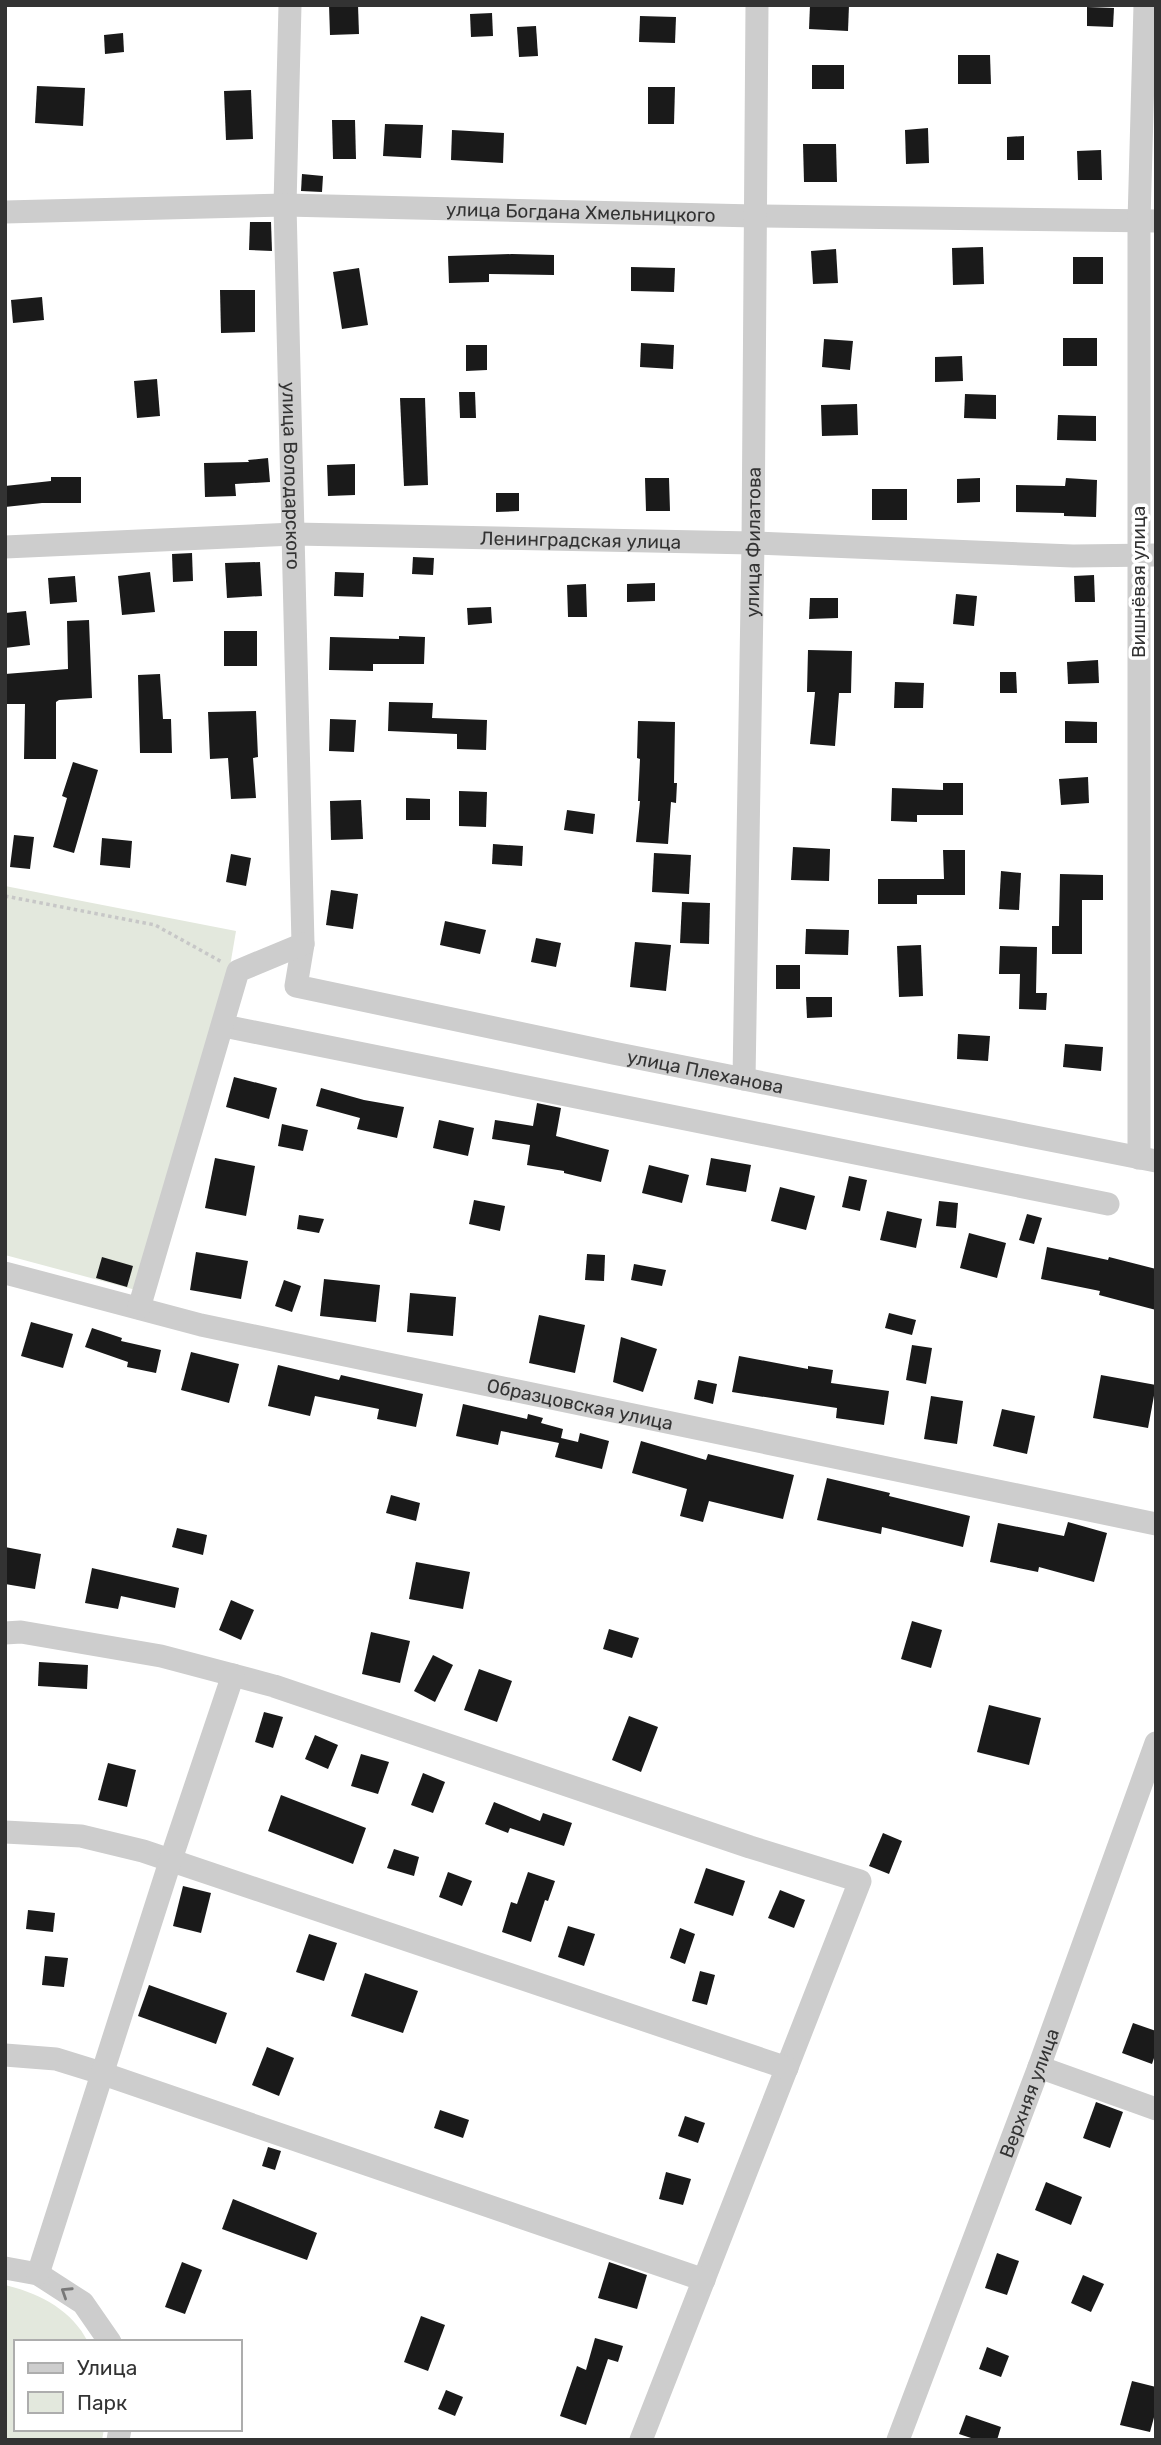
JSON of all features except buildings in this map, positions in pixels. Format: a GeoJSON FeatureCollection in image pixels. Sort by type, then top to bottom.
{"type":"FeatureCollection","features":[{"type":"Feature","properties":{"kind":"street","name":"улица Володарского"},"geometry":{"type":"LineString","coordinates":[[290,5],[285,205],[303,944]]}},
{"type":"Feature","properties":{"kind":"street","name":"улица Филатова"},"geometry":{"type":"LineString","coordinates":[[744,1079],[753,543],[757,5]]}},
{"type":"Feature","properties":{"kind":"street","name":"Вишнёвая улица"},"geometry":{"type":"LineString","coordinates":[[1144,5],[1147,221],[1147,1160]]}},
{"type":"Feature","properties":{"kind":"street","name":"улица Богдана Хмельницкого"},"geometry":{"type":"LineString","coordinates":[[5,212],[285,205],[755,216],[1147,221]]}},
{"type":"Feature","properties":{"kind":"street","name":"Ленинградская улица"},"geometry":{"type":"LineString","coordinates":[[5,547],[294,534],[753,543],[1073,556],[1147,555]]}},
{"type":"Feature","properties":{"kind":"street"},"geometry":{"type":"LineString","coordinates":[[139,1308],[238,971],[303,944]]}},
{"type":"Feature","properties":{"kind":"street","name":"улица Плеханова"},"geometry":{"type":"LineString","coordinates":[[303,944],[296,986],[1147,1160]]}},
{"type":"Feature","properties":{"kind":"street"},"geometry":{"type":"LineString","coordinates":[[224,1026],[1108,1204]]}},
{"type":"Feature","properties":{"kind":"street","name":"Образцовская улица"},"geometry":{"type":"LineString","coordinates":[[5,1273],[215,1328],[1156,1524]]}},
{"type":"Feature","properties":{"kind":"street"},"geometry":{"type":"LineString","coordinates":[[5,1633],[21,1632],[161,1656],[274,1686],[750,1847],[860,1881],[641,2440]]}},
{"type":"Feature","properties":{"kind":"street"},"geometry":{"type":"LineString","coordinates":[[38,2274],[100,2073],[233,1675]]}},
{"type":"Feature","properties":{"kind":"street","name":"Верхняя улица"},"geometry":{"type":"LineString","coordinates":[[898,2440],[1039,2067],[1156,1743]]}},
{"type":"Feature","properties":{"kind":"street"},"geometry":{"type":"LineString","coordinates":[[5,1832],[80,1836],[143,1851],[787,2068]]}},
{"type":"Feature","properties":{"kind":"street"},"geometry":{"type":"LineString","coordinates":[[5,2055],[55,2059],[100,2073],[704,2280]]}},
{"type":"Feature","properties":{"kind":"street"},"geometry":{"type":"LineString","coordinates":[[1039,2067],[1156,2109]]}},
{"type":"Feature","properties":{"kind":"street"},"geometry":{"type":"LineString","coordinates":[[5,2268],[38,2274],[83,2303],[109,2340]]}},
{"type":"Feature","properties":{"kind":"path"},"geometry":{"type":"LineString","coordinates":[[5,896],[156,925],[238,971]]}},
{"type":"Feature","properties":{"kind":"green space"},"geometry":{"type":"Polygon","coordinates":[[[5,886],[236,931],[219,1031],[147,1293],[5,1255],[5,886]]]}},
{"type":"Feature","properties":{"kind":"green space"},"geometry":{"type":"Polygon","coordinates":[[[5,2285],[53,2304],[73,2321],[87,2340],[14,2340],[14,2431],[104,2431],[102,2440],[5,2440],[5,2285]]]}}]}
